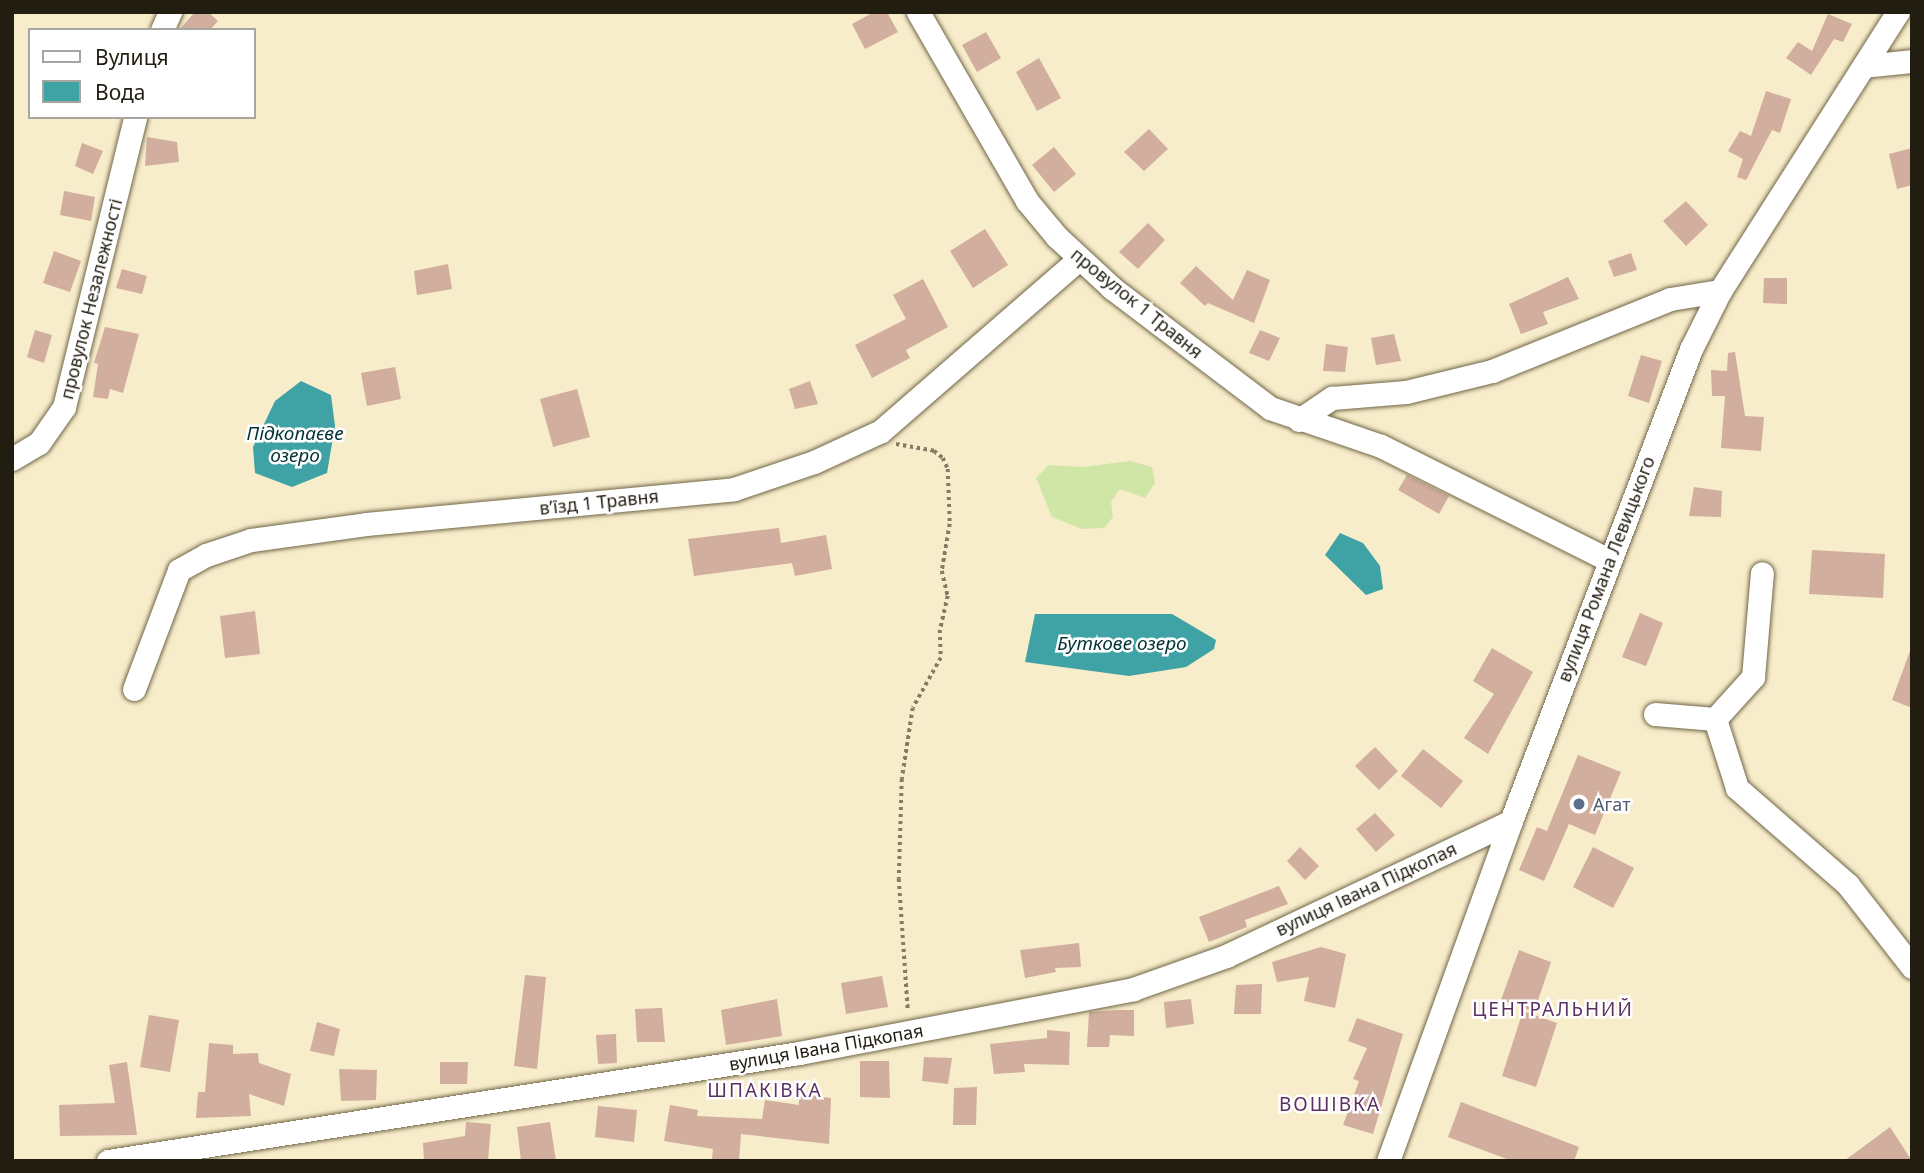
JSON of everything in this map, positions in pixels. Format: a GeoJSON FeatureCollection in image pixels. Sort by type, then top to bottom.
{"type":"FeatureCollection","features":[{"type":"Feature","properties":{"kind":"street"},"geometry":{"type":"LineString","coordinates":[[163,28],[170,12]]}},
{"type":"Feature","properties":{"kind":"street","name":"провулок 1 Травня"},"geometry":{"type":"LineString","coordinates":[[918,12],[1027,201],[1079,260],[1270,408],[1381,446],[1609,560]]}},
{"type":"Feature","properties":{"kind":"street","name":"вулиця Романа Левицького"},"geometry":{"type":"LineString","coordinates":[[1388,1161],[1511,821],[1691,349],[1720,291],[1898,12]]}},
{"type":"Feature","properties":{"kind":"street"},"geometry":{"type":"LineString","coordinates":[[1864,66],[1912,61]]}},
{"type":"Feature","properties":{"kind":"street","name":"провулок Незалежності"},"geometry":{"type":"LineString","coordinates":[[12,459],[39,443],[64,407],[135,119]]}},
{"type":"Feature","properties":{"kind":"street","name":"в’їзд 1 Травня"},"geometry":{"type":"LineString","coordinates":[[134,689],[179,570],[205,555],[251,540],[366,524],[734,489],[814,462],[881,430],[1079,260]]}},
{"type":"Feature","properties":{"kind":"street"},"geometry":{"type":"LineString","coordinates":[[1299,420],[1332,398],[1406,391],[1492,371],[1671,299],[1720,291]]}},
{"type":"Feature","properties":{"kind":"street"},"geometry":{"type":"LineString","coordinates":[[1715,719],[1753,677],[1762,573]]}},
{"type":"Feature","properties":{"kind":"street"},"geometry":{"type":"LineString","coordinates":[[1656,714],[1715,719]]}},
{"type":"Feature","properties":{"kind":"street"},"geometry":{"type":"LineString","coordinates":[[1715,719],[1737,788],[1849,885],[1912,967]]}},
{"type":"Feature","properties":{"kind":"street","name":"вулиця Івана Підкопая"},"geometry":{"type":"LineString","coordinates":[[108,1161],[910,1034],[1133,989],[1184,974],[1511,821]]}},
{"type":"Feature","properties":{"kind":"path"},"geometry":{"type":"LineString","coordinates":[[881,430],[897,445],[939,455],[949,479],[949,539],[942,571],[948,596],[940,630],[941,658],[913,708],[902,779],[899,878],[910,1034]]}},
{"type":"Feature","properties":{"kind":"green space"},"geometry":{"type":"Polygon","coordinates":[[[1130,461],[1152,467],[1155,483],[1145,498],[1120,489],[1111,502],[1113,517],[1104,528],[1082,529],[1052,517],[1036,478],[1049,465],[1082,467],[1130,461]]]}},
{"type":"Feature","properties":{"kind":"water","name":"Підкопаєве озеро"},"geometry":{"type":"Polygon","coordinates":[[[301,381],[331,395],[335,426],[327,473],[292,487],[255,473],[253,447],[275,401],[301,381]]]}},
{"type":"Feature","properties":{"kind":"water"},"geometry":{"type":"Polygon","coordinates":[[[1340,533],[1363,543],[1380,566],[1383,589],[1366,595],[1325,555],[1340,533]]]}},
{"type":"Feature","properties":{"kind":"water","name":"Буткове озеро"},"geometry":{"type":"Polygon","coordinates":[[[1035,614],[1172,614],[1216,640],[1214,649],[1186,667],[1129,676],[1025,662],[1035,614]]]}},
{"type":"Feature","properties":{"kind":"building"},"geometry":{"type":"Polygon","coordinates":[[[195,12],[208,12],[218,21],[212,28],[181,28],[195,12]]]}},
{"type":"Feature","properties":{"kind":"building"},"geometry":{"type":"Polygon","coordinates":[[[874,12],[887,12],[898,32],[865,49],[852,24],[874,12]]]}},
{"type":"Feature","properties":{"kind":"building"},"geometry":{"type":"Polygon","coordinates":[[[1828,14],[1852,24],[1843,42],[1834,39],[1811,75],[1786,58],[1798,42],[1812,51],[1828,14]]]}},
{"type":"Feature","properties":{"kind":"building"},"geometry":{"type":"Polygon","coordinates":[[[986,32],[1001,58],[977,72],[962,45],[986,32]]]}},
{"type":"Feature","properties":{"kind":"building"},"geometry":{"type":"Polygon","coordinates":[[[1039,58],[1061,98],[1037,111],[1016,72],[1039,58]]]}},
{"type":"Feature","properties":{"kind":"building"},"geometry":{"type":"Polygon","coordinates":[[[1766,91],[1791,99],[1780,133],[1772,130],[1746,180],[1737,177],[1743,159],[1728,151],[1740,131],[1751,136],[1766,91]]]}},
{"type":"Feature","properties":{"kind":"building"},"geometry":{"type":"Polygon","coordinates":[[[1149,129],[1168,149],[1144,171],[1124,152],[1149,129]]]}},
{"type":"Feature","properties":{"kind":"building"},"geometry":{"type":"Polygon","coordinates":[[[147,137],[177,142],[179,162],[145,166],[147,137]]]}},
{"type":"Feature","properties":{"kind":"building"},"geometry":{"type":"Polygon","coordinates":[[[82,143],[103,151],[93,174],[75,166],[82,143]]]}},
{"type":"Feature","properties":{"kind":"building"},"geometry":{"type":"Polygon","coordinates":[[[1054,147],[1076,174],[1054,192],[1032,165],[1054,147]]]}},
{"type":"Feature","properties":{"kind":"building"},"geometry":{"type":"Polygon","coordinates":[[[1912,148],[1912,185],[1897,189],[1889,154],[1912,148]]]}},
{"type":"Feature","properties":{"kind":"building"},"geometry":{"type":"Polygon","coordinates":[[[64,191],[95,197],[91,221],[60,215],[64,191]]]}},
{"type":"Feature","properties":{"kind":"building"},"geometry":{"type":"Polygon","coordinates":[[[1686,201],[1708,225],[1686,246],[1663,221],[1686,201]]]}},
{"type":"Feature","properties":{"kind":"building"},"geometry":{"type":"Polygon","coordinates":[[[1148,223],[1165,240],[1138,269],[1119,252],[1148,223]]]}},
{"type":"Feature","properties":{"kind":"building"},"geometry":{"type":"Polygon","coordinates":[[[985,229],[1008,265],[973,288],[950,251],[985,229]]]}},
{"type":"Feature","properties":{"kind":"building"},"geometry":{"type":"Polygon","coordinates":[[[54,251],[81,261],[70,292],[43,283],[54,251]]]}},
{"type":"Feature","properties":{"kind":"building"},"geometry":{"type":"Polygon","coordinates":[[[1631,253],[1637,270],[1614,277],[1608,261],[1631,253]]]}},
{"type":"Feature","properties":{"kind":"building"},"geometry":{"type":"Polygon","coordinates":[[[448,264],[452,289],[417,295],[414,271],[448,264]]]}},
{"type":"Feature","properties":{"kind":"building"},"geometry":{"type":"Polygon","coordinates":[[[1196,266],[1233,300],[1247,270],[1270,280],[1254,323],[1208,303],[1205,306],[1180,283],[1196,266]]]}},
{"type":"Feature","properties":{"kind":"building"},"geometry":{"type":"Polygon","coordinates":[[[122,269],[147,276],[142,294],[116,288],[122,269]]]}},
{"type":"Feature","properties":{"kind":"building"},"geometry":{"type":"Polygon","coordinates":[[[1568,277],[1579,299],[1543,312],[1548,324],[1521,334],[1509,304],[1568,277]]]}},
{"type":"Feature","properties":{"kind":"building"},"geometry":{"type":"Polygon","coordinates":[[[1764,278],[1787,278],[1787,304],[1763,303],[1764,278]]]}},
{"type":"Feature","properties":{"kind":"building"},"geometry":{"type":"Polygon","coordinates":[[[923,279],[948,327],[906,350],[910,358],[872,378],[855,345],[906,319],[893,295],[923,279]]]}},
{"type":"Feature","properties":{"kind":"building"},"geometry":{"type":"Polygon","coordinates":[[[105,327],[139,334],[123,393],[110,389],[108,399],[93,397],[98,364],[94,363],[105,327]]]}},
{"type":"Feature","properties":{"kind":"building"},"geometry":{"type":"Polygon","coordinates":[[[35,330],[52,335],[44,363],[27,357],[35,330]]]}},
{"type":"Feature","properties":{"kind":"building"},"geometry":{"type":"Polygon","coordinates":[[[1260,330],[1280,338],[1269,361],[1249,353],[1260,330]]]}},
{"type":"Feature","properties":{"kind":"building"},"geometry":{"type":"Polygon","coordinates":[[[1394,334],[1401,361],[1376,365],[1371,338],[1394,334]]]}},
{"type":"Feature","properties":{"kind":"building"},"geometry":{"type":"Polygon","coordinates":[[[1326,344],[1348,347],[1345,372],[1323,371],[1326,344]]]}},
{"type":"Feature","properties":{"kind":"building"},"geometry":{"type":"Polygon","coordinates":[[[1735,352],[1745,416],[1764,417],[1761,451],[1721,448],[1725,396],[1712,396],[1711,370],[1727,371],[1728,353],[1735,352]]]}},
{"type":"Feature","properties":{"kind":"building"},"geometry":{"type":"Polygon","coordinates":[[[1641,355],[1662,361],[1649,403],[1628,396],[1641,355]]]}},
{"type":"Feature","properties":{"kind":"building"},"geometry":{"type":"Polygon","coordinates":[[[395,367],[401,399],[367,406],[361,373],[395,367]]]}},
{"type":"Feature","properties":{"kind":"building"},"geometry":{"type":"Polygon","coordinates":[[[810,381],[818,404],[795,409],[789,389],[810,381]]]}},
{"type":"Feature","properties":{"kind":"building"},"geometry":{"type":"Polygon","coordinates":[[[577,389],[590,437],[553,447],[540,399],[577,389]]]}},
{"type":"Feature","properties":{"kind":"building"},"geometry":{"type":"Polygon","coordinates":[[[1407,475],[1449,496],[1439,514],[1398,490],[1407,475]]]}},
{"type":"Feature","properties":{"kind":"building"},"geometry":{"type":"Polygon","coordinates":[[[1694,487],[1722,491],[1721,517],[1689,516],[1694,487]]]}},
{"type":"Feature","properties":{"kind":"building"},"geometry":{"type":"Polygon","coordinates":[[[779,528],[781,543],[826,535],[832,569],[795,576],[792,563],[694,576],[688,539],[779,528]]]}},
{"type":"Feature","properties":{"kind":"building"},"geometry":{"type":"Polygon","coordinates":[[[1812,550],[1885,554],[1883,598],[1809,594],[1812,550]]]}},
{"type":"Feature","properties":{"kind":"building"},"geometry":{"type":"Polygon","coordinates":[[[255,611],[260,654],[225,658],[220,616],[255,611]]]}},
{"type":"Feature","properties":{"kind":"building"},"geometry":{"type":"Polygon","coordinates":[[[1640,613],[1663,623],[1646,666],[1622,657],[1640,613]]]}},
{"type":"Feature","properties":{"kind":"building"},"geometry":{"type":"Polygon","coordinates":[[[1492,648],[1533,672],[1488,754],[1464,738],[1494,694],[1473,681],[1492,648]]]}},
{"type":"Feature","properties":{"kind":"building"},"geometry":{"type":"Polygon","coordinates":[[[1912,651],[1912,708],[1892,700],[1912,651]]]}},
{"type":"Feature","properties":{"kind":"building"},"geometry":{"type":"Polygon","coordinates":[[[1375,747],[1398,771],[1379,790],[1355,766],[1375,747]]]}},
{"type":"Feature","properties":{"kind":"building"},"geometry":{"type":"Polygon","coordinates":[[[1423,749],[1463,781],[1441,808],[1401,776],[1423,749]]]}},
{"type":"Feature","properties":{"kind":"building"},"geometry":{"type":"Polygon","coordinates":[[[1578,755],[1621,772],[1595,835],[1569,824],[1544,881],[1519,870],[1537,827],[1547,831],[1578,755]]]}},
{"type":"Feature","properties":{"kind":"building"},"geometry":{"type":"Polygon","coordinates":[[[1375,813],[1395,835],[1376,852],[1356,829],[1375,813]]]}},
{"type":"Feature","properties":{"kind":"building"},"geometry":{"type":"Polygon","coordinates":[[[1300,847],[1319,866],[1305,880],[1287,861],[1300,847]]]}},
{"type":"Feature","properties":{"kind":"building"},"geometry":{"type":"Polygon","coordinates":[[[1593,847],[1634,868],[1613,908],[1573,887],[1593,847]]]}},
{"type":"Feature","properties":{"kind":"building"},"geometry":{"type":"Polygon","coordinates":[[[1279,886],[1288,904],[1245,920],[1247,927],[1209,942],[1199,917],[1279,886]]]}},
{"type":"Feature","properties":{"kind":"building"},"geometry":{"type":"Polygon","coordinates":[[[1079,943],[1081,967],[1055,968],[1056,972],[1025,978],[1020,950],[1079,943]]]}},
{"type":"Feature","properties":{"kind":"building"},"geometry":{"type":"Polygon","coordinates":[[[1321,947],[1346,954],[1335,1008],[1304,1001],[1309,977],[1277,982],[1272,962],[1321,947]]]}},
{"type":"Feature","properties":{"kind":"building"},"geometry":{"type":"Polygon","coordinates":[[[1519,950],[1551,962],[1534,1012],[1501,1000],[1519,950]]]}},
{"type":"Feature","properties":{"kind":"building"},"geometry":{"type":"Polygon","coordinates":[[[525,975],[546,977],[537,1069],[514,1066],[525,975]]]}},
{"type":"Feature","properties":{"kind":"building"},"geometry":{"type":"Polygon","coordinates":[[[882,976],[888,1007],[846,1014],[841,983],[882,976]]]}},
{"type":"Feature","properties":{"kind":"building"},"geometry":{"type":"Polygon","coordinates":[[[1262,984],[1261,1014],[1234,1014],[1236,985],[1262,984]]]}},
{"type":"Feature","properties":{"kind":"building"},"geometry":{"type":"Polygon","coordinates":[[[777,999],[782,1036],[726,1045],[721,1010],[777,999]]]}},
{"type":"Feature","properties":{"kind":"building"},"geometry":{"type":"Polygon","coordinates":[[[1191,999],[1194,1024],[1166,1028],[1164,1002],[1191,999]]]}},
{"type":"Feature","properties":{"kind":"building"},"geometry":{"type":"Polygon","coordinates":[[[662,1008],[665,1042],[637,1042],[635,1009],[662,1008]]]}},
{"type":"Feature","properties":{"kind":"building"},"geometry":{"type":"Polygon","coordinates":[[[1134,1010],[1134,1036],[1110,1035],[1109,1047],[1087,1047],[1089,1012],[1134,1010]]]}},
{"type":"Feature","properties":{"kind":"building"},"geometry":{"type":"Polygon","coordinates":[[[1523,1011],[1557,1023],[1536,1087],[1502,1076],[1523,1011]]]}},
{"type":"Feature","properties":{"kind":"building"},"geometry":{"type":"Polygon","coordinates":[[[149,1015],[179,1020],[170,1072],[140,1067],[149,1015]]]}},
{"type":"Feature","properties":{"kind":"building"},"geometry":{"type":"Polygon","coordinates":[[[1357,1018],[1403,1034],[1373,1134],[1343,1125],[1359,1081],[1353,1079],[1367,1048],[1348,1041],[1357,1018]]]}},
{"type":"Feature","properties":{"kind":"building"},"geometry":{"type":"Polygon","coordinates":[[[317,1022],[340,1029],[334,1056],[310,1051],[317,1022]]]}},
{"type":"Feature","properties":{"kind":"building"},"geometry":{"type":"Polygon","coordinates":[[[1047,1030],[1070,1032],[1069,1065],[1024,1064],[1025,1072],[994,1074],[990,1044],[1047,1038],[1047,1030]]]}},
{"type":"Feature","properties":{"kind":"building"},"geometry":{"type":"Polygon","coordinates":[[[616,1034],[617,1063],[598,1064],[596,1035],[616,1034]]]}},
{"type":"Feature","properties":{"kind":"building"},"geometry":{"type":"Polygon","coordinates":[[[209,1043],[233,1045],[233,1054],[258,1053],[259,1063],[291,1074],[284,1106],[249,1094],[251,1116],[196,1118],[198,1092],[205,1092],[209,1043]]]}},
{"type":"Feature","properties":{"kind":"building"},"geometry":{"type":"Polygon","coordinates":[[[924,1057],[952,1058],[948,1084],[922,1081],[924,1057]]]}},
{"type":"Feature","properties":{"kind":"building"},"geometry":{"type":"Polygon","coordinates":[[[860,1061],[889,1061],[890,1098],[860,1097],[860,1061]]]}},
{"type":"Feature","properties":{"kind":"building"},"geometry":{"type":"Polygon","coordinates":[[[127,1062],[137,1135],[60,1136],[59,1105],[115,1103],[109,1065],[127,1062]]]}},
{"type":"Feature","properties":{"kind":"building"},"geometry":{"type":"Polygon","coordinates":[[[440,1062],[468,1062],[467,1084],[440,1084],[440,1062]]]}},
{"type":"Feature","properties":{"kind":"building"},"geometry":{"type":"Polygon","coordinates":[[[339,1069],[377,1070],[376,1100],[341,1101],[339,1069]]]}},
{"type":"Feature","properties":{"kind":"building"},"geometry":{"type":"Polygon","coordinates":[[[977,1087],[976,1125],[953,1125],[954,1088],[977,1087]]]}},
{"type":"Feature","properties":{"kind":"building"},"geometry":{"type":"Polygon","coordinates":[[[799,1094],[831,1098],[829,1144],[741,1134],[739,1161],[712,1159],[713,1149],[664,1141],[670,1105],[698,1110],[697,1116],[762,1119],[765,1100],[799,1105],[799,1094]]]}},
{"type":"Feature","properties":{"kind":"building"},"geometry":{"type":"Polygon","coordinates":[[[1461,1102],[1579,1147],[1574,1161],[1512,1161],[1448,1137],[1461,1102]]]}},
{"type":"Feature","properties":{"kind":"building"},"geometry":{"type":"Polygon","coordinates":[[[598,1106],[637,1110],[634,1142],[595,1137],[598,1106]]]}},
{"type":"Feature","properties":{"kind":"building"},"geometry":{"type":"Polygon","coordinates":[[[466,1122],[491,1124],[488,1161],[424,1161],[423,1143],[465,1136],[466,1122]]]}},
{"type":"Feature","properties":{"kind":"building"},"geometry":{"type":"Polygon","coordinates":[[[550,1122],[556,1161],[521,1161],[517,1127],[550,1122]]]}},
{"type":"Feature","properties":{"kind":"building"},"geometry":{"type":"Polygon","coordinates":[[[1890,1127],[1912,1161],[1844,1161],[1890,1127]]]}},
{"type":"Feature","properties":{"kind":"place","name":"Агат"},"geometry":{"type":"Point","coordinates":[1579,804]}},
{"type":"Feature","properties":{"kind":"district","name":"ЦЕНТРАЛЬНИЙ"},"geometry":{"type":"Point","coordinates":[1553,1010]}},
{"type":"Feature","properties":{"kind":"district","name":"ШПАКІВКА"},"geometry":{"type":"Point","coordinates":[765,1091]}},
{"type":"Feature","properties":{"kind":"district","name":"ВОШІВКА"},"geometry":{"type":"Point","coordinates":[1330,1105]}}]}
